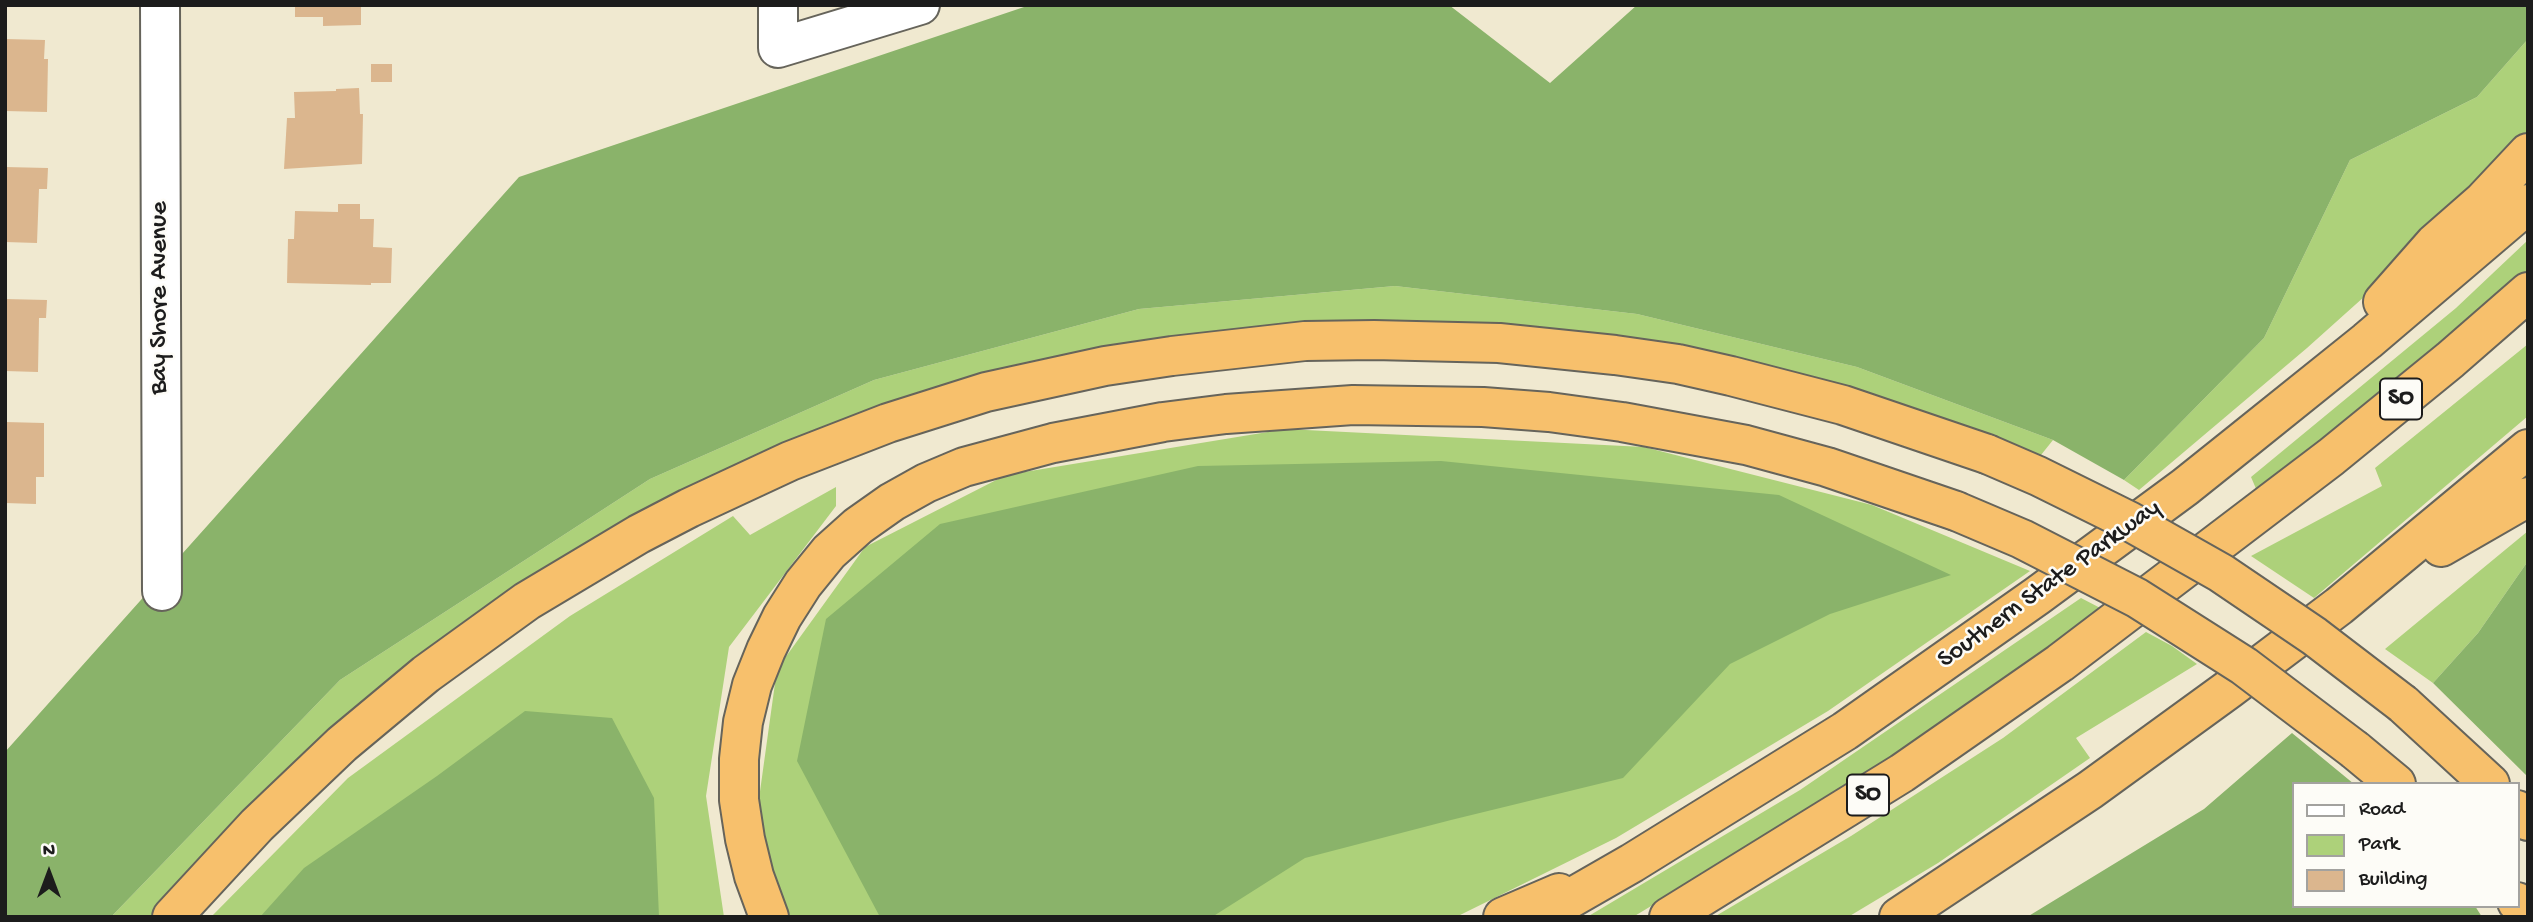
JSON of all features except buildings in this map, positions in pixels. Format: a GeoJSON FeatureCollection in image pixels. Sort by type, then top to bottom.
{"type":"FeatureCollection","features":[{"type":"Feature","properties":{"kind":"highway"},"geometry":{"type":"LineString","coordinates":[[2306,390],[2435,243],[2491,194],[2528,153]]}},
{"type":"Feature","properties":{"kind":"highway","name":"Southern State Parkway"},"geometry":{"type":"LineString","coordinates":[[1538,917],[1633,863],[1845,731],[1907,689],[2115,539],[2306,390],[2528,204]]}},
{"type":"Feature","properties":{"kind":"highway","name":"SO"},"geometry":{"type":"LineString","coordinates":[[1669,917],[1902,773],[2060,663],[2331,457],[2528,292]]}},
{"type":"Feature","properties":{"kind":"highway"},"geometry":{"type":"LineString","coordinates":[[172,917],[257,825],[342,744],[426,674],[527,601],[580,567],[689,508],[790,461],[888,423],[986,392],[1105,366],[1282,344],[1374,340],[1499,343],[1678,364],[1843,405],[1987,454],[2118,515],[2221,573],[2314,636],[2403,704],[2488,782]]}},
{"type":"Feature","properties":{"kind":"highway"},"geometry":{"type":"LineString","coordinates":[[769,917],[748,851],[740,800],[739,759],[743,722],[752,685],[782,617],[803,584],[830,552],[892,502],[926,483],[964,467],[1064,441],[1163,422],[1226,414],[1353,405],[1483,407],[1549,412],[1622,422],[1746,445],[1827,467],[1956,511],[2022,539],[2137,598],[2244,666],[2394,782]]}},
{"type":"Feature","properties":{"kind":"highway"},"geometry":{"type":"LineString","coordinates":[[1899,917],[2090,790],[2339,606],[2528,450]]}},
{"type":"Feature","properties":{"kind":"highway"},"geometry":{"type":"LineString","coordinates":[[2339,606],[2528,496]]}},
{"type":"Feature","properties":{"kind":"highway"},"geometry":{"type":"LineString","coordinates":[[1503,917],[1633,863]]}},
{"type":"Feature","properties":{"kind":"street","name":"Bay Shore Avenue"},"geometry":{"type":"LineString","coordinates":[[160,5],[162,591]]}},
{"type":"Feature","properties":{"kind":"street"},"geometry":{"type":"LineString","coordinates":[[778,5],[778,48],[920,5]]}},
{"type":"Feature","properties":{"kind":"green space"},"geometry":{"type":"Polygon","coordinates":[[[1030,5],[1449,5],[1550,83],[1637,5],[2528,5],[2528,39],[2477,97],[2350,160],[2264,338],[2124,480],[2053,440],[1857,367],[1637,314],[1395,286],[1139,309],[874,380],[650,479],[340,680],[111,917],[5,917],[5,752],[519,177],[1030,5]]]}},
{"type":"Feature","properties":{"kind":"green space"},"geometry":{"type":"Polygon","coordinates":[[[2528,39],[2528,132],[2509,167],[2307,348],[2139,490],[2124,480],[2264,338],[2350,160],[2477,97],[2528,39]]]}},
{"type":"Feature","properties":{"kind":"green space"},"geometry":{"type":"Polygon","coordinates":[[[2528,240],[2528,276],[2260,498],[2251,477],[2456,308],[2528,240]]]}},
{"type":"Feature","properties":{"kind":"green space"},"geometry":{"type":"Polygon","coordinates":[[[1395,286],[1637,314],[1857,367],[2053,440],[2037,460],[1643,344],[1383,320],[1103,352],[862,415],[651,505],[442,639],[306,751],[156,917],[111,917],[340,680],[650,479],[874,380],[1139,309],[1395,286]]]}},
{"type":"Feature","properties":{"kind":"green space"},"geometry":{"type":"Polygon","coordinates":[[[2528,344],[2528,416],[2314,598],[2251,556],[2382,486],[2375,468],[2528,344]]]}},
{"type":"Feature","properties":{"kind":"green space"},"geometry":{"type":"Polygon","coordinates":[[[1286,429],[1644,447],[1872,505],[2030,571],[1828,711],[1616,838],[1456,917],[787,917],[757,813],[777,669],[865,547],[1006,475],[1286,429]]]}},
{"type":"Feature","properties":{"kind":"green space"},"geometry":{"type":"Polygon","coordinates":[[[1441,461],[1779,495],[1951,575],[1830,614],[1730,664],[1623,778],[1305,858],[1212,917],[880,917],[797,761],[826,619],[940,524],[1198,466],[1441,461]]]}},
{"type":"Feature","properties":{"kind":"green space"},"geometry":{"type":"Polygon","coordinates":[[[836,487],[836,506],[729,647],[706,796],[724,917],[211,917],[348,778],[570,616],[733,516],[750,535],[836,487]]]}},
{"type":"Feature","properties":{"kind":"green space"},"geometry":{"type":"Polygon","coordinates":[[[2528,531],[2528,561],[2478,633],[2433,683],[2385,649],[2528,531]]]}},
{"type":"Feature","properties":{"kind":"green space"},"geometry":{"type":"Polygon","coordinates":[[[2528,561],[2528,777],[2433,683],[2478,633],[2528,561]]]}},
{"type":"Feature","properties":{"kind":"green space"},"geometry":{"type":"Polygon","coordinates":[[[2081,598],[2108,612],[1813,808],[1633,917],[1587,917],[1800,790],[2081,598]]]}},
{"type":"Feature","properties":{"kind":"green space"},"geometry":{"type":"Polygon","coordinates":[[[2146,632],[2197,664],[2076,738],[2090,758],[1938,863],[1848,917],[1714,917],[1851,836],[2003,738],[2146,632]]]}},
{"type":"Feature","properties":{"kind":"green space"},"geometry":{"type":"Polygon","coordinates":[[[525,711],[612,718],[654,798],[659,917],[260,917],[304,868],[525,711]]]}},
{"type":"Feature","properties":{"kind":"green space"},"geometry":{"type":"Polygon","coordinates":[[[2292,733],[2352,782],[2292,782],[2292,908],[2476,908],[2482,917],[2027,917],[2204,809],[2292,733]]]}}]}
